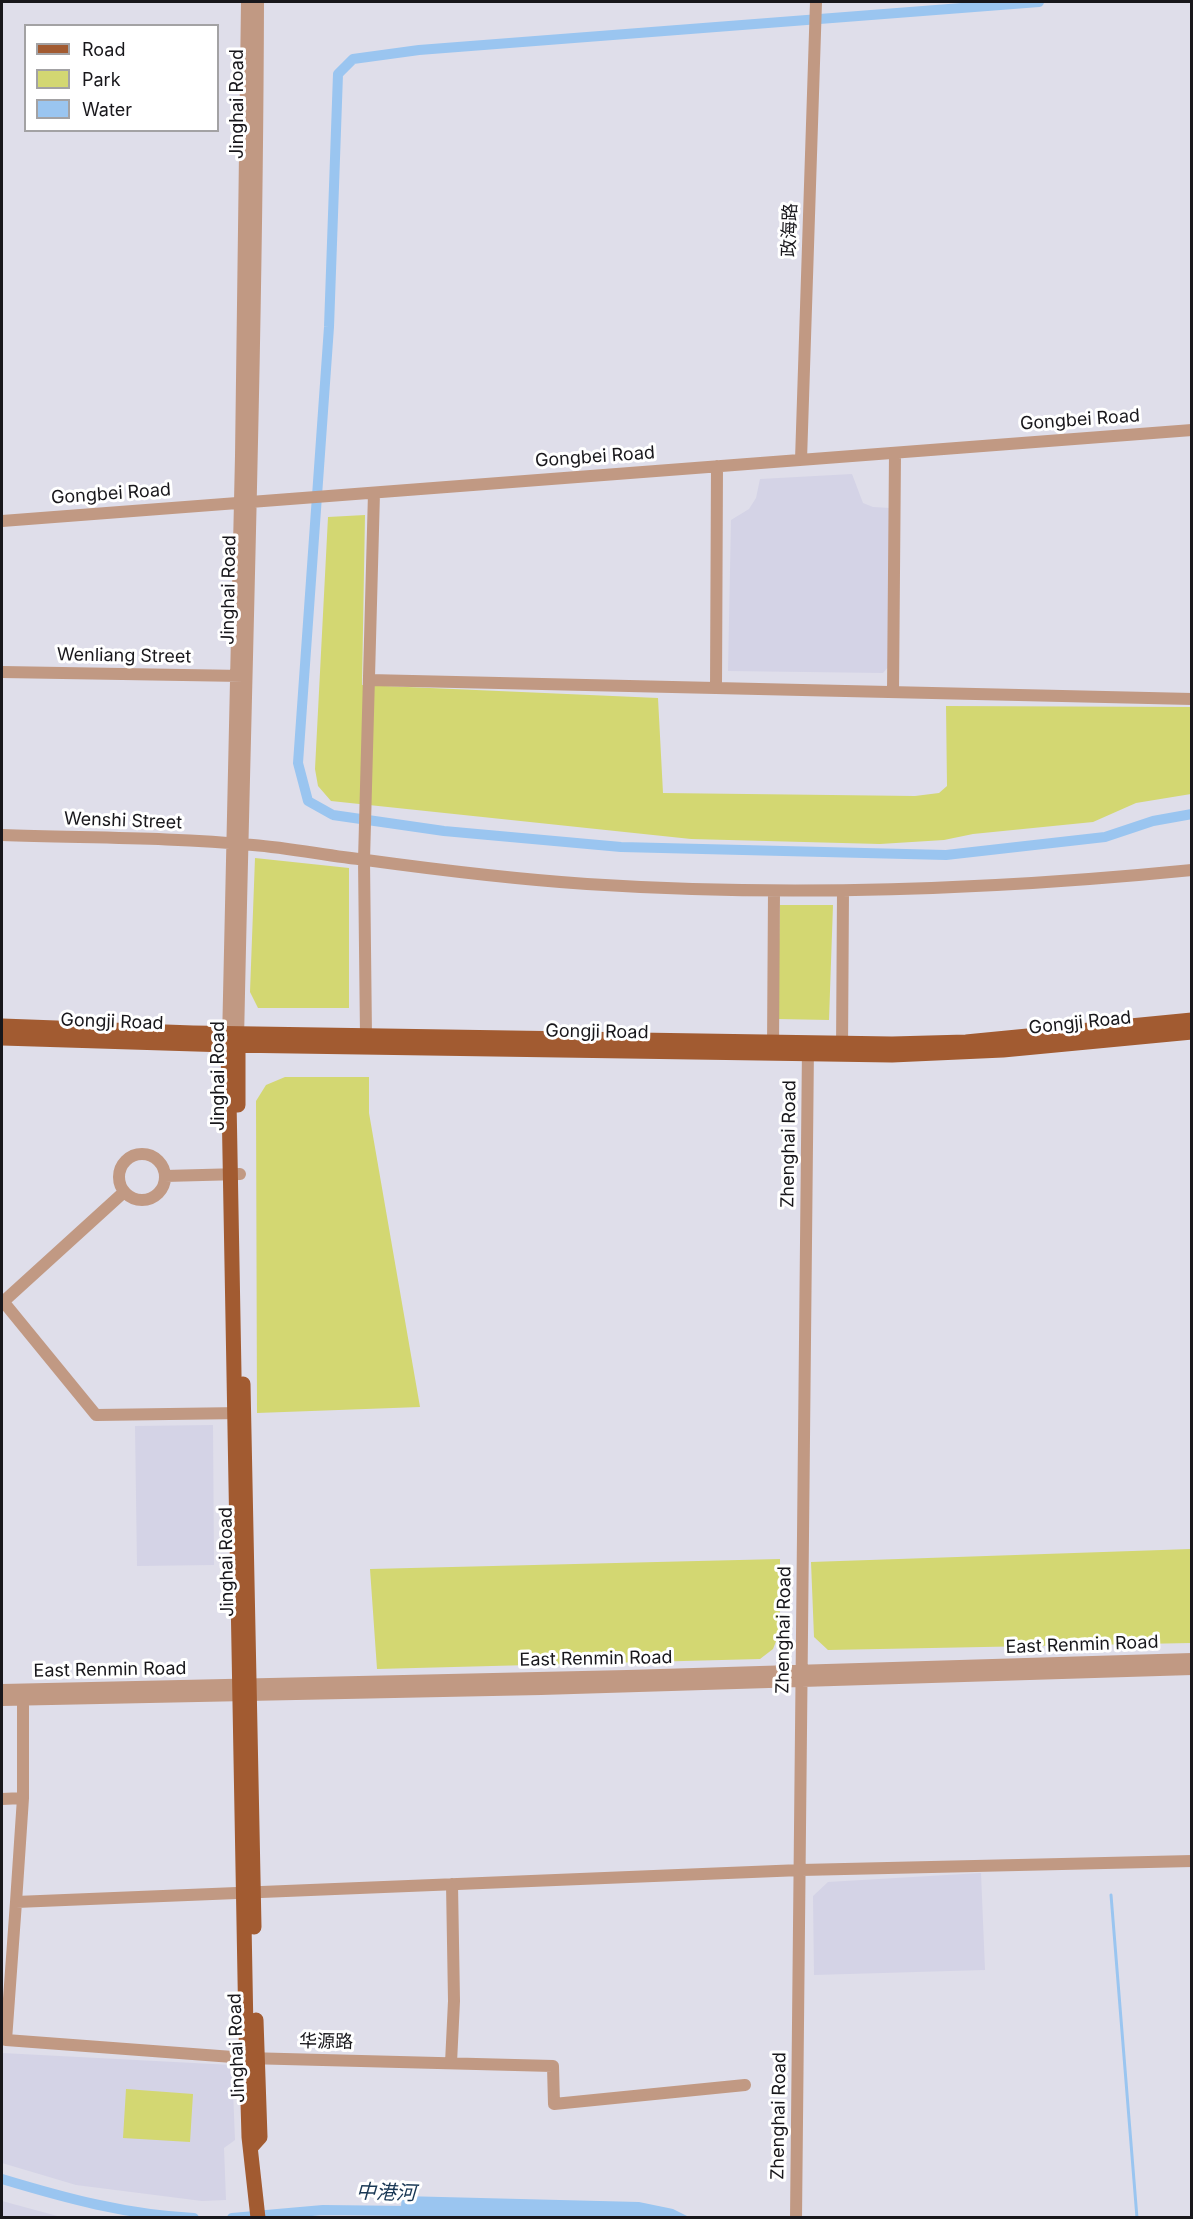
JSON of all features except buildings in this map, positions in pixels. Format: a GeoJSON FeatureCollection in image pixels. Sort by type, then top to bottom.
{"type":"FeatureCollection","features":[{"type":"Feature","properties":{"kind":"main road","name":"Gongji Road"},"geometry":{"type":"LineString","coordinates":[[842,1049],[966,1041],[1191,1020]]}},
{"type":"Feature","properties":{"kind":"main road","name":"Gongji Road"},"geometry":{"type":"LineString","coordinates":[[2,1026],[233,1039],[366,1036],[773,1048]]}},
{"type":"Feature","properties":{"kind":"main road","name":"Gongji Road"},"geometry":{"type":"LineString","coordinates":[[2,1038],[233,1039],[808,1048],[967,1053],[1191,1032]]}},
{"type":"Feature","properties":{"kind":"main road","name":"Jinghai Road"},"geometry":{"type":"LineString","coordinates":[[233,1039],[243,1690],[252,2058],[260,2137],[251,2147],[258,2217]]}},
{"type":"Feature","properties":{"kind":"street","name":"Jinghai Road"},"geometry":{"type":"LineString","coordinates":[[245,502],[247,2]]}},
{"type":"Feature","properties":{"kind":"street","name":"Jinghai Road"},"geometry":{"type":"LineString","coordinates":[[233,1039],[245,502],[257,165],[258,2]]}},
{"type":"Feature","properties":{"kind":"street","name":"政海路"},"geometry":{"type":"LineString","coordinates":[[801,460],[816,2]]}},
{"type":"Feature","properties":{"kind":"street","name":"Gongbei Road"},"geometry":{"type":"LineString","coordinates":[[2,521],[1191,430]]}},
{"type":"Feature","properties":{"kind":"street"},"geometry":{"type":"LineString","coordinates":[[893,692],[896,453]]}},
{"type":"Feature","properties":{"kind":"street"},"geometry":{"type":"LineString","coordinates":[[716,688],[717,466]]}},
{"type":"Feature","properties":{"kind":"street"},"geometry":{"type":"LineString","coordinates":[[366,1036],[364,860],[374,493]]}},
{"type":"Feature","properties":{"kind":"street","name":"Wenliang Street"},"geometry":{"type":"LineString","coordinates":[[2,672],[241,676]]}},
{"type":"Feature","properties":{"kind":"street"},"geometry":{"type":"LineString","coordinates":[[369,680],[1191,699]]}},
{"type":"Feature","properties":{"kind":"street","name":"Wenshi Street"},"geometry":{"type":"LineString","coordinates":[[2,835],[238,844],[454,871],[585,884],[774,891],[843,891],[1026,884],[1191,870]]}},
{"type":"Feature","properties":{"kind":"street"},"geometry":{"type":"LineString","coordinates":[[773,1048],[774,891]]}},
{"type":"Feature","properties":{"kind":"street"},"geometry":{"type":"LineString","coordinates":[[842,1049],[843,891]]}},
{"type":"Feature","properties":{"kind":"street","name":"Zhenghai Road"},"geometry":{"type":"LineString","coordinates":[[796,2217],[808,1048]]}},
{"type":"Feature","properties":{"kind":"street"},"geometry":{"type":"LineString","coordinates":[[134,1156],[154,1158],[163,1168],[165,1176],[162,1188],[153,1197],[140,1200],[124,1192],[120,1184],[120,1170],[123,1164],[134,1156]]}},
{"type":"Feature","properties":{"kind":"street"},"geometry":{"type":"LineString","coordinates":[[165,1176],[234,1174]]}},
{"type":"Feature","properties":{"kind":"street"},"geometry":{"type":"LineString","coordinates":[[124,1192],[2,1301],[96,1415],[239,1414]]}},
{"type":"Feature","properties":{"kind":"street","name":"East Renmin Road"},"geometry":{"type":"LineString","coordinates":[[802,1676],[1191,1659]]}},
{"type":"Feature","properties":{"kind":"street","name":"East Renmin Road"},"geometry":{"type":"LineString","coordinates":[[2,1700],[243,1690],[1191,1669]]}},
{"type":"Feature","properties":{"kind":"street","name":"East Renmin Road"},"geometry":{"type":"LineString","coordinates":[[2,1690],[243,1690]]}},
{"type":"Feature","properties":{"kind":"street"},"geometry":{"type":"LineString","coordinates":[[23,1700],[23,1798],[16,1902],[801,1870],[1191,1861]]}},
{"type":"Feature","properties":{"kind":"street"},"geometry":{"type":"LineString","coordinates":[[2,1799],[23,1798]]}},
{"type":"Feature","properties":{"kind":"street"},"geometry":{"type":"LineString","coordinates":[[451,2063],[454,2001],[452,1884]]}},
{"type":"Feature","properties":{"kind":"street","name":"华源路"},"geometry":{"type":"LineString","coordinates":[[16,1902],[6,2040],[252,2058],[554,2066],[554,2104],[745,2085]]}},
{"type":"Feature","properties":{"kind":"shaded area"},"geometry":{"type":"Polygon","coordinates":[[[852,474],[863,503],[873,507],[890,508],[889,666],[883,673],[728,671],[731,520],[749,509],[756,498],[760,479],[852,474]]]}},
{"type":"Feature","properties":{"kind":"shaded area"},"geometry":{"type":"Polygon","coordinates":[[[213,1425],[214,1565],[137,1566],[135,1426],[213,1425]]]}},
{"type":"Feature","properties":{"kind":"shaded area"},"geometry":{"type":"Polygon","coordinates":[[[981,1873],[985,1970],[814,1975],[813,1896],[828,1882],[981,1873]]]}},
{"type":"Feature","properties":{"kind":"shaded area"},"geometry":{"type":"Polygon","coordinates":[[[2,2053],[232,2065],[235,2140],[224,2148],[226,2200],[202,2201],[76,2185],[2,2163],[2,2053]]]}},
{"type":"Feature","properties":{"kind":"shaded area"},"geometry":{"type":"Polygon","coordinates":[[[2,2201],[61,2217],[2,2217],[2,2201]]]}},
{"type":"Feature","properties":{"kind":"green space"},"geometry":{"type":"Polygon","coordinates":[[[365,515],[362,685],[658,698],[663,793],[915,796],[939,793],[947,786],[946,706],[1191,707],[1191,794],[1136,803],[1093,822],[973,834],[944,840],[880,844],[691,839],[331,801],[318,786],[315,769],[328,517],[365,515]]]}},
{"type":"Feature","properties":{"kind":"green space"},"geometry":{"type":"Polygon","coordinates":[[[255,858],[349,868],[349,1008],[258,1008],[250,992],[255,858]]]}},
{"type":"Feature","properties":{"kind":"green space"},"geometry":{"type":"Polygon","coordinates":[[[780,905],[833,905],[829,1020],[777,1019],[780,905]]]}},
{"type":"Feature","properties":{"kind":"green space"},"geometry":{"type":"Polygon","coordinates":[[[285,1077],[369,1077],[369,1113],[420,1407],[257,1413],[256,1101],[266,1085],[285,1077]]]}},
{"type":"Feature","properties":{"kind":"green space"},"geometry":{"type":"Polygon","coordinates":[[[1191,1549],[1191,1643],[828,1650],[814,1637],[811,1562],[1191,1549]]]}},
{"type":"Feature","properties":{"kind":"green space"},"geometry":{"type":"Polygon","coordinates":[[[780,1559],[780,1631],[773,1649],[760,1659],[377,1669],[370,1569],[780,1559]]]}},
{"type":"Feature","properties":{"kind":"green space"},"geometry":{"type":"Polygon","coordinates":[[[126,2089],[193,2094],[190,2142],[123,2138],[126,2089]]]}},
{"type":"Feature","properties":{"kind":"water"},"geometry":{"type":"Polygon","coordinates":[[[402,2196],[639,2202],[673,2209],[689,2217],[400,2217],[402,2196]]]}},
{"type":"Feature","properties":{"kind":"waterway"},"geometry":{"type":"LineString","coordinates":[[1039,2],[419,50],[353,59],[338,74],[329,327],[298,763],[308,801],[333,815],[444,831],[621,847],[946,855],[1105,837],[1153,821],[1192,814]]}},
{"type":"Feature","properties":{"kind":"waterway"},"geometry":{"type":"LineString","coordinates":[[1111,1895],[1137,2218]]}},
{"type":"Feature","properties":{"kind":"waterway","name":"中港河"},"geometry":{"type":"LineString","coordinates":[[2,2179],[49,2193],[120,2209],[194,2218]]}},
{"type":"Feature","properties":{"kind":"waterway","name":"中港河"},"geometry":{"type":"LineString","coordinates":[[232,2218],[323,2210],[413,2211]]}}]}
